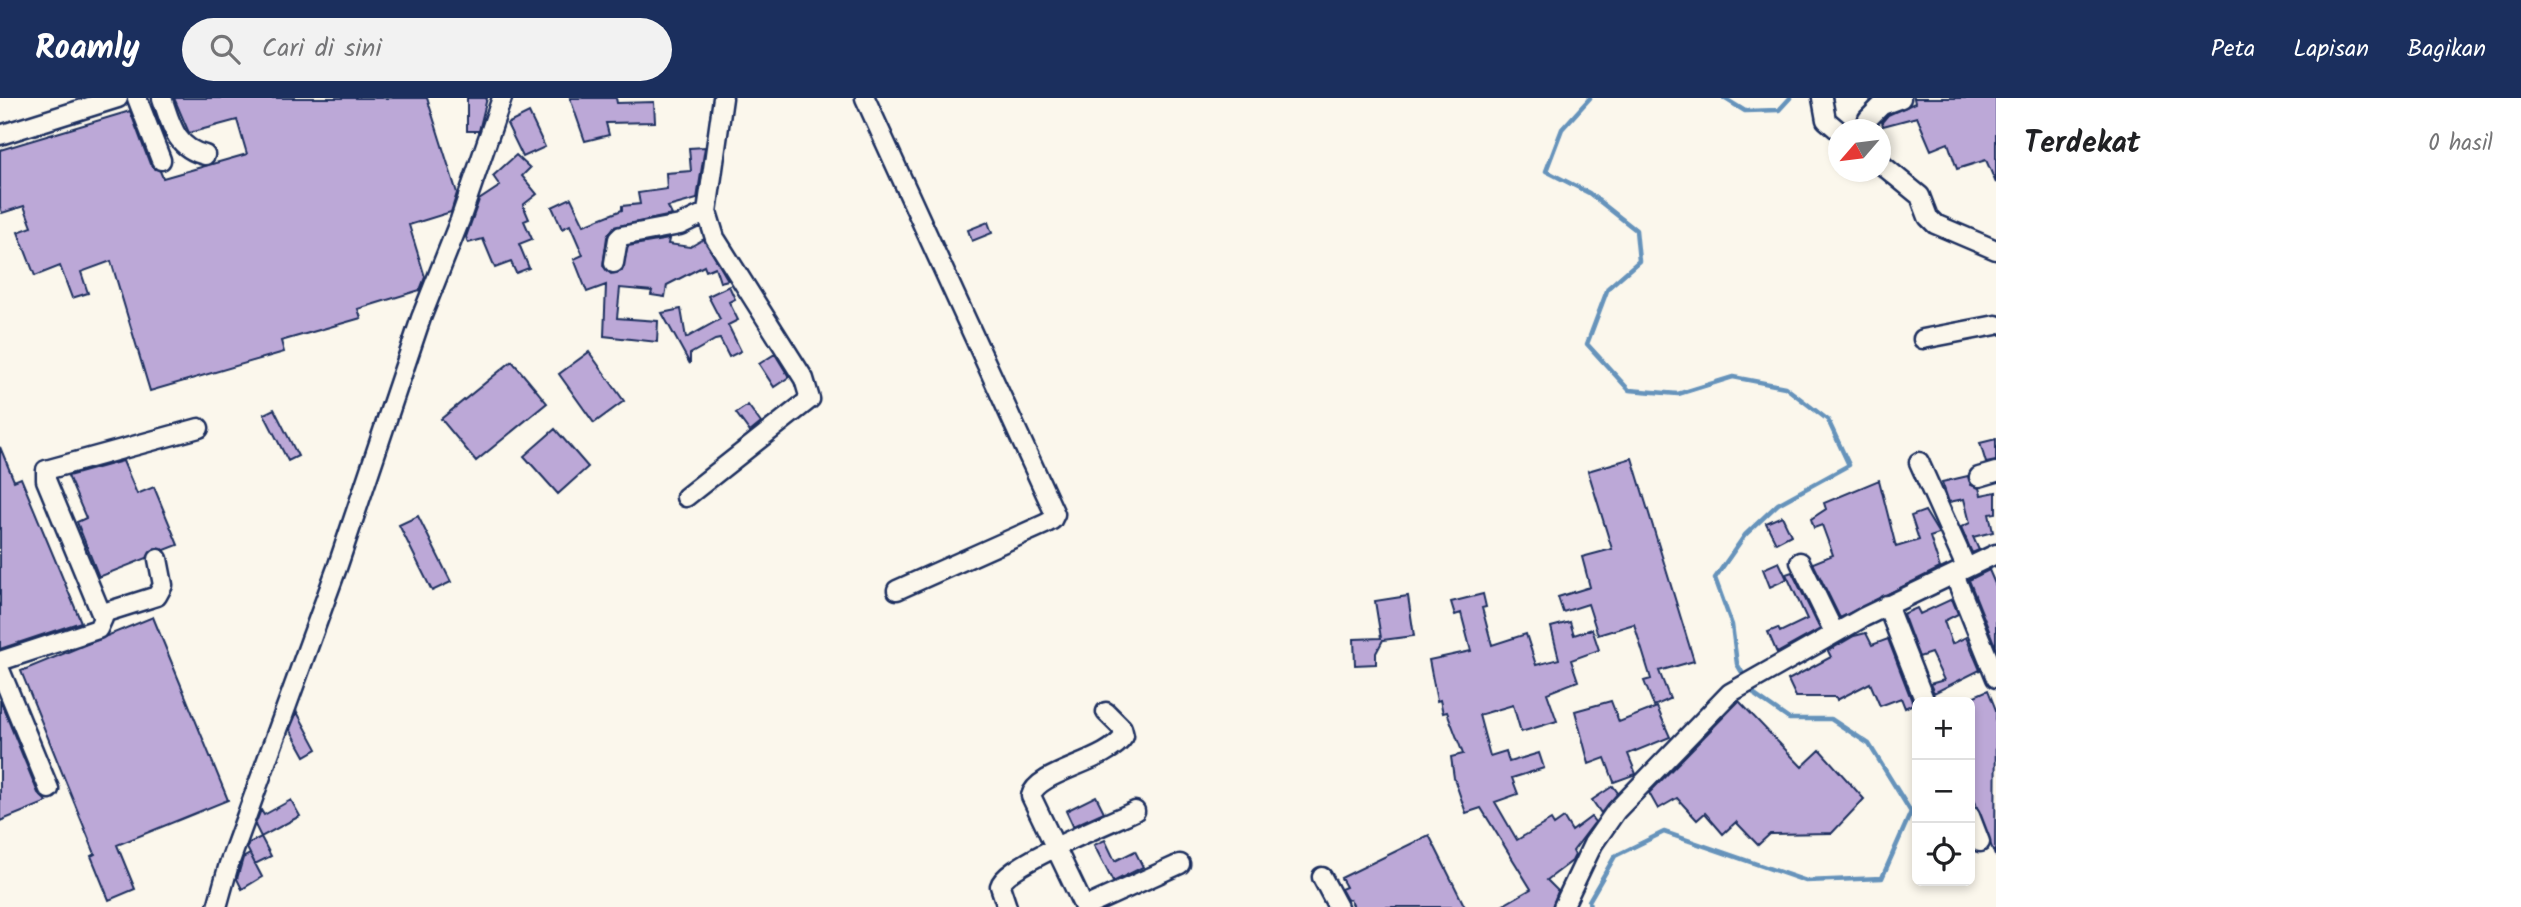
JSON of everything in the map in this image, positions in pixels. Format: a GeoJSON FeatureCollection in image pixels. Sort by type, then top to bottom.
{"type":"FeatureCollection","features":[{"type":"Feature","properties":{"kind":"street"},"geometry":{"type":"LineString","coordinates":[[0,135],[118,98]]}},
{"type":"Feature","properties":{"kind":"street"},"geometry":{"type":"LineString","coordinates":[[137,98],[161,160]]}},
{"type":"Feature","properties":{"kind":"street"},"geometry":{"type":"LineString","coordinates":[[162,98],[180,144],[190,152],[205,155]]}},
{"type":"Feature","properties":{"kind":"street"},"geometry":{"type":"LineString","coordinates":[[217,907],[229,864],[338,565],[410,348],[460,220],[502,98]]}},
{"type":"Feature","properties":{"kind":"street"},"geometry":{"type":"LineString","coordinates":[[686,497],[810,399],[804,379],[715,238],[707,212],[723,98]]}},
{"type":"Feature","properties":{"kind":"street"},"geometry":{"type":"LineString","coordinates":[[865,98],[1055,514],[1052,520],[1045,524],[897,590]]}},
{"type":"Feature","properties":{"kind":"street"},"geometry":{"type":"LineString","coordinates":[[1822,98],[1828,122]]}},
{"type":"Feature","properties":{"kind":"street"},"geometry":{"type":"LineString","coordinates":[[1868,119],[1882,105],[1901,98]]}},
{"type":"Feature","properties":{"kind":"street"},"geometry":{"type":"LineString","coordinates":[[1891,172],[1920,195],[1928,217],[1935,224],[1996,250]]}},
{"type":"Feature","properties":{"kind":"street"},"geometry":{"type":"LineString","coordinates":[[614,263],[618,239],[621,236],[680,225],[707,212]]}},
{"type":"Feature","properties":{"kind":"street"},"geometry":{"type":"LineString","coordinates":[[1923,339],[1996,326]]}},
{"type":"Feature","properties":{"kind":"street"},"geometry":{"type":"LineString","coordinates":[[0,661],[98,629],[103,613],[46,480],[46,470],[199,428]]}},
{"type":"Feature","properties":{"kind":"street"},"geometry":{"type":"LineString","coordinates":[[1919,462],[1960,570],[1996,678]]}},
{"type":"Feature","properties":{"kind":"street"},"geometry":{"type":"LineString","coordinates":[[1563,907],[1588,854],[1616,811],[1730,693],[1887,604],[1996,554]]}},
{"type":"Feature","properties":{"kind":"street"},"geometry":{"type":"LineString","coordinates":[[103,613],[157,596],[163,585],[158,559]]}},
{"type":"Feature","properties":{"kind":"street"},"geometry":{"type":"LineString","coordinates":[[1800,562],[1834,632]]}},
{"type":"Feature","properties":{"kind":"street"},"geometry":{"type":"LineString","coordinates":[[1887,604],[1923,697]]}},
{"type":"Feature","properties":{"kind":"street"},"geometry":{"type":"LineString","coordinates":[[0,670],[49,789]]}},
{"type":"Feature","properties":{"kind":"street"},"geometry":{"type":"LineString","coordinates":[[1106,712],[1122,727],[1124,736],[1120,742],[1108,752],[1038,784],[1032,791],[1032,800],[1085,907],[1180,864]]}},
{"type":"Feature","properties":{"kind":"street"},"geometry":{"type":"LineString","coordinates":[[1007,907],[1001,893],[1001,880],[1056,847],[1135,811]]}},
{"type":"Feature","properties":{"kind":"street"},"geometry":{"type":"LineString","coordinates":[[1973,823],[1980,842]]}},
{"type":"Feature","properties":{"kind":"street"},"geometry":{"type":"LineString","coordinates":[[1322,877],[1338,907]]}},
{"type":"Feature","properties":{"kind":"building"},"geometry":{"type":"Polygon","coordinates":[[[174,98],[427,98],[457,193],[451,212],[409,225],[425,277],[420,290],[358,309],[361,318],[281,341],[284,352],[150,391],[111,261],[81,272],[88,293],[72,298],[60,266],[35,276],[18,232],[32,227],[24,206],[2,213],[0,207],[0,150],[130,111],[150,164],[160,171],[163,178],[247,154],[237,120],[189,133],[174,98]]]}},
{"type":"Feature","properties":{"kind":"building"},"geometry":{"type":"Polygon","coordinates":[[[467,98],[487,98],[479,131],[467,131],[467,98]]]}},
{"type":"Feature","properties":{"kind":"building"},"geometry":{"type":"Polygon","coordinates":[[[570,98],[616,98],[617,103],[654,102],[655,122],[606,123],[609,135],[585,141],[570,98]]]}},
{"type":"Feature","properties":{"kind":"building"},"geometry":{"type":"Polygon","coordinates":[[[1914,98],[1996,98],[1996,183],[1986,160],[1957,169],[1948,143],[1931,150],[1917,117],[1891,124],[1891,119],[1885,119],[1915,103],[1914,98]]]}},
{"type":"Feature","properties":{"kind":"building"},"geometry":{"type":"Polygon","coordinates":[[[529,113],[545,147],[523,157],[507,124],[529,113]]]}},
{"type":"Feature","properties":{"kind":"building"},"geometry":{"type":"Polygon","coordinates":[[[705,147],[697,199],[668,207],[672,215],[614,227],[607,237],[603,266],[611,274],[622,271],[628,246],[669,239],[668,244],[690,247],[704,239],[728,280],[720,282],[715,267],[706,271],[704,266],[667,285],[665,297],[651,295],[652,291],[620,288],[617,318],[658,321],[657,342],[604,336],[606,285],[587,292],[574,259],[583,255],[570,225],[562,229],[552,207],[571,198],[584,225],[622,210],[622,206],[640,204],[638,193],[667,189],[666,173],[691,171],[689,148],[705,147]]]}},
{"type":"Feature","properties":{"kind":"building"},"geometry":{"type":"Polygon","coordinates":[[[516,155],[530,168],[522,176],[537,194],[523,205],[529,219],[524,221],[532,239],[519,244],[529,268],[516,273],[511,262],[495,268],[483,239],[468,243],[466,237],[479,200],[500,186],[493,176],[516,155]]]}},
{"type":"Feature","properties":{"kind":"building"},"geometry":{"type":"Polygon","coordinates":[[[988,222],[992,233],[972,241],[968,230],[988,222]]]}},
{"type":"Feature","properties":{"kind":"building"},"geometry":{"type":"Polygon","coordinates":[[[729,286],[735,299],[729,302],[738,320],[728,325],[741,351],[729,357],[720,339],[715,340],[690,354],[690,364],[662,313],[681,309],[686,338],[720,319],[708,296],[729,286]]]}},
{"type":"Feature","properties":{"kind":"building"},"geometry":{"type":"Polygon","coordinates":[[[589,352],[624,401],[594,423],[559,374],[589,352]]]}},
{"type":"Feature","properties":{"kind":"building"},"geometry":{"type":"Polygon","coordinates":[[[775,354],[789,377],[774,387],[759,364],[775,354]]]}},
{"type":"Feature","properties":{"kind":"building"},"geometry":{"type":"Polygon","coordinates":[[[512,361],[547,403],[476,461],[441,419],[512,361]]]}},
{"type":"Feature","properties":{"kind":"building"},"geometry":{"type":"Polygon","coordinates":[[[748,405],[761,423],[750,432],[736,413],[748,405]]]}},
{"type":"Feature","properties":{"kind":"building"},"geometry":{"type":"Polygon","coordinates":[[[274,409],[298,456],[288,461],[264,414],[274,409]]]}},
{"type":"Feature","properties":{"kind":"building"},"geometry":{"type":"Polygon","coordinates":[[[555,429],[588,467],[558,494],[524,456],[555,429]]]}},
{"type":"Feature","properties":{"kind":"building"},"geometry":{"type":"Polygon","coordinates":[[[1996,439],[1996,461],[1986,463],[1980,443],[1996,439]]]}},
{"type":"Feature","properties":{"kind":"building"},"geometry":{"type":"Polygon","coordinates":[[[0,447],[14,481],[21,478],[81,622],[0,649],[0,447]]]}},
{"type":"Feature","properties":{"kind":"building"},"geometry":{"type":"Polygon","coordinates":[[[1632,458],[1694,661],[1659,671],[1670,699],[1654,706],[1644,681],[1651,679],[1634,624],[1598,635],[1588,604],[1563,612],[1558,597],[1590,587],[1582,557],[1612,549],[1588,471],[1632,458]]]}},
{"type":"Feature","properties":{"kind":"building"},"geometry":{"type":"Polygon","coordinates":[[[123,461],[137,494],[154,487],[178,545],[165,550],[155,548],[147,558],[99,577],[77,522],[86,518],[68,476],[123,461]]]}},
{"type":"Feature","properties":{"kind":"building"},"geometry":{"type":"Polygon","coordinates":[[[1968,476],[1971,485],[1979,488],[1981,495],[1996,492],[1996,513],[1989,514],[1993,532],[1973,537],[1979,550],[1972,553],[1961,527],[1970,523],[1964,499],[1949,502],[1942,482],[1968,476]]]}},
{"type":"Feature","properties":{"kind":"building"},"geometry":{"type":"Polygon","coordinates":[[[1879,480],[1896,547],[1919,540],[1911,516],[1925,511],[1939,534],[1930,537],[1940,568],[1840,618],[1813,563],[1833,555],[1822,525],[1814,528],[1811,519],[1826,509],[1824,503],[1879,480]]]}},
{"type":"Feature","properties":{"kind":"building"},"geometry":{"type":"Polygon","coordinates":[[[418,516],[451,582],[432,591],[399,525],[418,516]]]}},
{"type":"Feature","properties":{"kind":"building"},"geometry":{"type":"Polygon","coordinates":[[[1782,516],[1791,535],[1776,543],[1766,523],[1782,516]]]}},
{"type":"Feature","properties":{"kind":"building"},"geometry":{"type":"Polygon","coordinates":[[[1779,562],[1787,579],[1770,587],[1763,569],[1779,562]]]}},
{"type":"Feature","properties":{"kind":"building"},"geometry":{"type":"Polygon","coordinates":[[[1989,570],[1996,586],[1996,648],[1969,580],[1989,570]]]}},
{"type":"Feature","properties":{"kind":"building"},"geometry":{"type":"Polygon","coordinates":[[[1792,572],[1820,629],[1777,653],[1768,632],[1778,628],[1780,632],[1807,619],[1786,574],[1792,572]]]}},
{"type":"Feature","properties":{"kind":"building"},"geometry":{"type":"Polygon","coordinates":[[[1483,594],[1486,607],[1482,608],[1492,645],[1526,634],[1536,665],[1559,659],[1551,627],[1570,622],[1574,635],[1592,629],[1599,650],[1571,660],[1578,681],[1547,693],[1557,721],[1521,732],[1513,705],[1479,715],[1490,756],[1506,751],[1509,762],[1539,753],[1544,768],[1512,778],[1518,794],[1495,802],[1517,840],[1551,820],[1554,825],[1564,818],[1572,831],[1591,817],[1595,822],[1573,851],[1575,855],[1572,861],[1547,880],[1558,891],[1552,907],[1500,907],[1531,889],[1481,808],[1466,813],[1454,778],[1451,757],[1463,754],[1447,712],[1443,713],[1440,700],[1437,701],[1429,660],[1471,651],[1461,613],[1455,615],[1451,602],[1483,594]]]}},
{"type":"Feature","properties":{"kind":"building"},"geometry":{"type":"Polygon","coordinates":[[[1408,596],[1414,636],[1383,640],[1376,653],[1376,664],[1355,665],[1354,639],[1381,638],[1375,601],[1408,596]]]}},
{"type":"Feature","properties":{"kind":"building"},"geometry":{"type":"Polygon","coordinates":[[[1952,599],[1958,614],[1944,621],[1952,644],[1966,637],[1980,670],[1934,693],[1930,684],[1944,680],[1931,653],[1919,657],[1903,614],[1917,608],[1920,614],[1952,599]]]}},
{"type":"Feature","properties":{"kind":"building"},"geometry":{"type":"Polygon","coordinates":[[[153,617],[228,800],[117,845],[135,889],[109,900],[91,856],[95,854],[21,671],[153,617]]]}},
{"type":"Feature","properties":{"kind":"building"},"geometry":{"type":"Polygon","coordinates":[[[1866,633],[1872,645],[1888,639],[1912,704],[1905,708],[1901,698],[1880,706],[1870,683],[1837,700],[1836,697],[1796,697],[1788,680],[1831,657],[1828,651],[1854,636],[1866,633]]]}},
{"type":"Feature","properties":{"kind":"building"},"geometry":{"type":"Polygon","coordinates":[[[1988,690],[1996,710],[1995,856],[1975,802],[1975,697],[1972,697],[1988,690]]]}},
{"type":"Feature","properties":{"kind":"building"},"geometry":{"type":"Polygon","coordinates":[[[0,700],[38,793],[47,802],[0,821],[0,700]]]}},
{"type":"Feature","properties":{"kind":"building"},"geometry":{"type":"Polygon","coordinates":[[[1611,701],[1619,722],[1657,707],[1670,737],[1628,754],[1636,774],[1614,782],[1605,758],[1589,764],[1575,711],[1611,701]]]}},
{"type":"Feature","properties":{"kind":"building"},"geometry":{"type":"Polygon","coordinates":[[[1739,701],[1802,767],[1820,750],[1864,799],[1832,833],[1770,834],[1758,845],[1736,822],[1723,834],[1705,813],[1697,820],[1677,798],[1658,809],[1649,793],[1739,701]]]}},
{"type":"Feature","properties":{"kind":"building"},"geometry":{"type":"Polygon","coordinates":[[[297,712],[317,749],[305,756],[290,729],[297,712]]]}},
{"type":"Feature","properties":{"kind":"building"},"geometry":{"type":"Polygon","coordinates":[[[1613,786],[1618,793],[1601,813],[1592,800],[1613,786]]]}},
{"type":"Feature","properties":{"kind":"building"},"geometry":{"type":"Polygon","coordinates":[[[1096,796],[1104,812],[1073,826],[1066,811],[1096,796]]]}},
{"type":"Feature","properties":{"kind":"building"},"geometry":{"type":"Polygon","coordinates":[[[291,800],[300,816],[261,837],[255,825],[261,810],[264,815],[291,800]]]}},
{"type":"Feature","properties":{"kind":"building"},"geometry":{"type":"Polygon","coordinates":[[[1429,835],[1465,907],[1354,907],[1350,899],[1347,900],[1341,889],[1346,887],[1341,878],[1429,835]]]}},
{"type":"Feature","properties":{"kind":"building"},"geometry":{"type":"Polygon","coordinates":[[[261,837],[271,856],[255,864],[247,848],[249,843],[261,837]]]}},
{"type":"Feature","properties":{"kind":"building"},"geometry":{"type":"Polygon","coordinates":[[[1105,840],[1115,861],[1135,851],[1143,867],[1113,882],[1094,845],[1105,840]]]}},
{"type":"Feature","properties":{"kind":"building"},"geometry":{"type":"Polygon","coordinates":[[[250,854],[262,877],[242,889],[237,879],[243,858],[250,854]]]}},
{"type":"Feature","properties":{"kind":"waterway"},"geometry":{"type":"LineString","coordinates":[[1590,98],[1562,129],[1546,171],[1589,193],[1636,230],[1639,261],[1608,288],[1587,344],[1629,390],[1678,394],[1733,377],[1785,387],[1828,420],[1849,465],[1778,504],[1745,535],[1715,578],[1732,625],[1737,664],[1746,679]]}},
{"type":"Feature","properties":{"kind":"waterway"},"geometry":{"type":"LineString","coordinates":[[1724,98],[1745,111],[1779,110],[1790,98]]}},
{"type":"Feature","properties":{"kind":"waterway"},"geometry":{"type":"LineString","coordinates":[[1590,907],[1589,901],[1615,856],[1664,832],[1806,881],[1882,878],[1911,812],[1869,744],[1831,719],[1789,719],[1756,696],[1750,687]]}}]}
